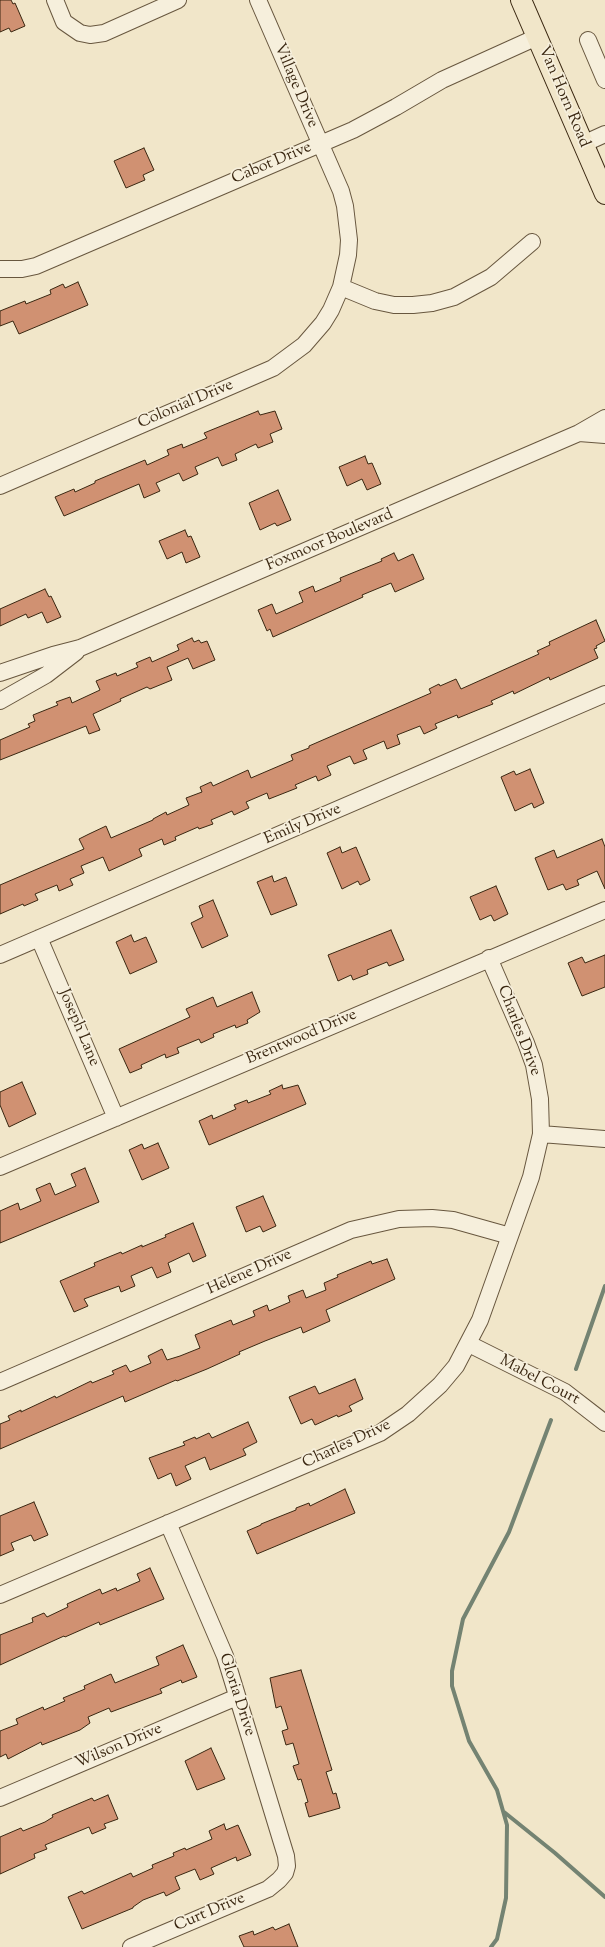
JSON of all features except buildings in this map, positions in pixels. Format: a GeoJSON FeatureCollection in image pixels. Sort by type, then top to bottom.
{"type":"FeatureCollection","features":[{"type":"Feature","properties":{"kind":"main road","name":"Van Horn Road"},"geometry":{"type":"LineString","coordinates":[[521,0],[605,194]]}},
{"type":"Feature","properties":{"kind":"street"},"geometry":{"type":"LineString","coordinates":[[55,0],[64,22],[80,33],[90,35],[104,33],[178,0]]}},
{"type":"Feature","properties":{"kind":"street","name":"Village Drive"},"geometry":{"type":"LineString","coordinates":[[258,0],[341,191],[348,220],[348,255],[341,288]]}},
{"type":"Feature","properties":{"kind":"street","name":"Cabot Drive"},"geometry":{"type":"LineString","coordinates":[[0,269],[22,269],[36,266],[320,144],[375,120],[442,80],[537,37]]}},
{"type":"Feature","properties":{"kind":"street"},"geometry":{"type":"LineString","coordinates":[[588,40],[605,80]]}},
{"type":"Feature","properties":{"kind":"street"},"geometry":{"type":"LineString","coordinates":[[583,144],[605,134]]}},
{"type":"Feature","properties":{"kind":"street"},"geometry":{"type":"LineString","coordinates":[[341,288],[375,301],[394,305],[413,306],[432,303],[454,297],[491,277],[532,242]]}},
{"type":"Feature","properties":{"kind":"street","name":"Colonial Drive"},"geometry":{"type":"LineString","coordinates":[[0,486],[273,368],[293,355],[314,334],[331,310],[341,288]]}},
{"type":"Feature","properties":{"kind":"street","name":"Foxmoor Boulevard"},"geometry":{"type":"LineString","coordinates":[[0,673],[53,655],[80,648],[579,433],[605,418]]}},
{"type":"Feature","properties":{"kind":"street","name":"Foxmoor Boulevard"},"geometry":{"type":"LineString","coordinates":[[579,433],[605,435]]}},
{"type":"Feature","properties":{"kind":"street","name":"Foxmoor Boulevard"},"geometry":{"type":"LineString","coordinates":[[0,701],[46,675],[80,648]]}},
{"type":"Feature","properties":{"kind":"street","name":"Emily Drive"},"geometry":{"type":"LineString","coordinates":[[0,955],[605,694]]}},
{"type":"Feature","properties":{"kind":"street","name":"Brentwood Drive"},"geometry":{"type":"LineString","coordinates":[[0,1168],[489,958],[605,910]]}},
{"type":"Feature","properties":{"kind":"street","name":"Joseph Lane"},"geometry":{"type":"LineString","coordinates":[[39,938],[116,1118]]}},
{"type":"Feature","properties":{"kind":"street","name":"Charles Drive"},"geometry":{"type":"LineString","coordinates":[[0,1595],[380,1433],[408,1414],[440,1385],[456,1366],[480,1320],[531,1177],[541,1134],[540,1099],[534,1065],[489,958]]}},
{"type":"Feature","properties":{"kind":"street"},"geometry":{"type":"LineString","coordinates":[[541,1134],[605,1139]]}},
{"type":"Feature","properties":{"kind":"street","name":"Helene Drive"},"geometry":{"type":"LineString","coordinates":[[0,1382],[351,1230],[399,1219],[432,1218],[453,1220],[510,1236]]}},
{"type":"Feature","properties":{"kind":"street","name":"Mabel Court"},"geometry":{"type":"LineString","coordinates":[[468,1344],[565,1392],[605,1423]]}},
{"type":"Feature","properties":{"kind":"street","name":"Gloria Drive"},"geometry":{"type":"LineString","coordinates":[[168,1523],[225,1656],[286,1856],[287,1866],[285,1873]]}},
{"type":"Feature","properties":{"kind":"street","name":"Wilson Drive"},"geometry":{"type":"LineString","coordinates":[[0,1798],[238,1697]]}},
{"type":"Feature","properties":{"kind":"street","name":"Curt Drive"},"geometry":{"type":"LineString","coordinates":[[131,1947],[268,1889],[285,1873]]}},
{"type":"Feature","properties":{"kind":"waterway"},"geometry":{"type":"LineString","coordinates":[[576,1369],[605,1286]]}},
{"type":"Feature","properties":{"kind":"waterway"},"geometry":{"type":"LineString","coordinates":[[491,1947],[497,1939],[506,1898],[507,1825],[497,1790],[469,1741],[452,1686],[452,1671],[463,1619],[509,1532],[551,1420]]}},
{"type":"Feature","properties":{"kind":"waterway"},"geometry":{"type":"LineString","coordinates":[[504,1812],[555,1853],[605,1897]]}}]}
